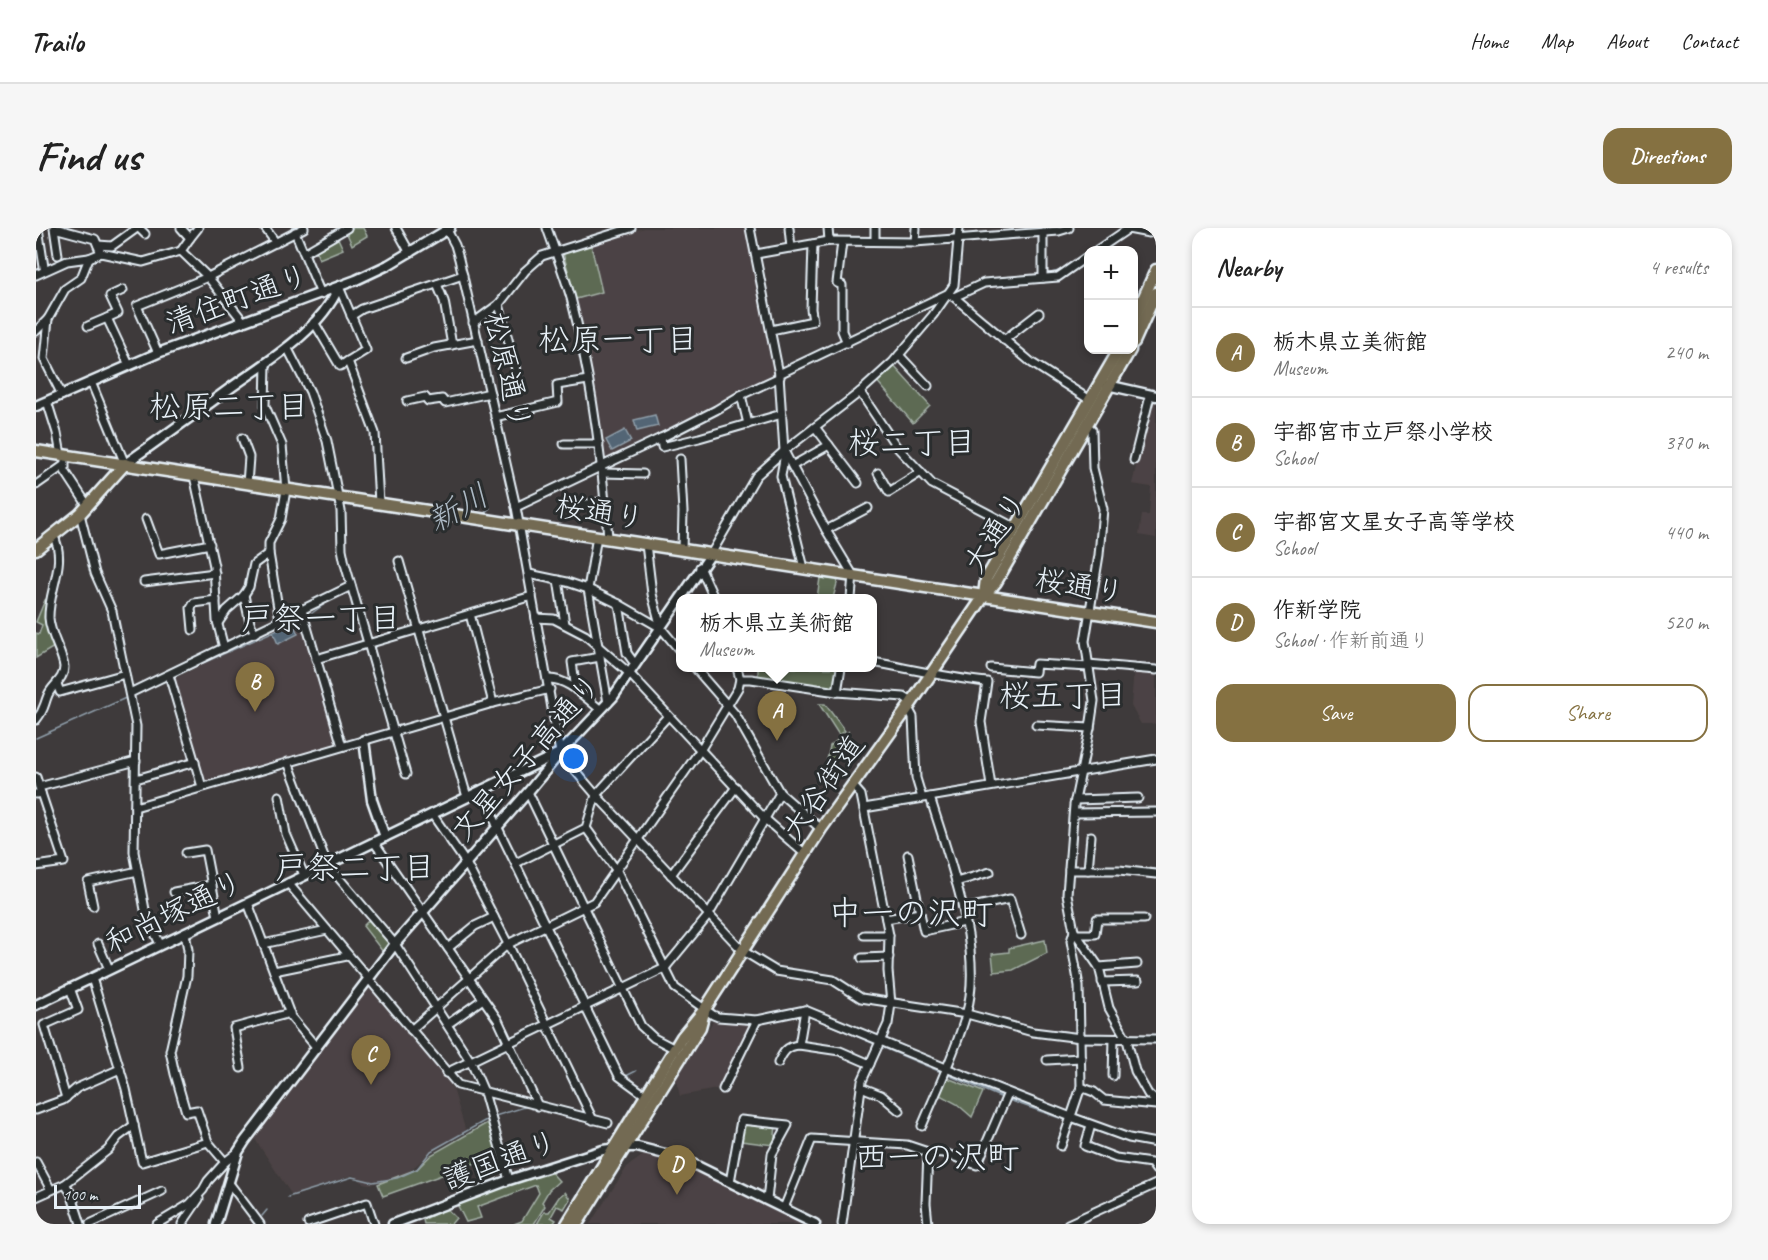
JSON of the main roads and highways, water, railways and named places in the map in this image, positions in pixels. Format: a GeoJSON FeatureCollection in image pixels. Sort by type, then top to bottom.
{"type":"FeatureCollection","features":[{"type":"Feature","properties":{"kind":"main road"},"geometry":{"type":"LineString","coordinates":[[1138,310],[1156,270]]}},
{"type":"Feature","properties":{"kind":"main road"},"geometry":{"type":"LineString","coordinates":[[1138,333],[1156,293]]}},
{"type":"Feature","properties":{"kind":"main road","name":"大通り"},"geometry":{"type":"LineString","coordinates":[[984,596],[996,582],[1087,425],[1117,354]]}},
{"type":"Feature","properties":{"kind":"main road","name":"大通り"},"geometry":{"type":"LineString","coordinates":[[984,596],[986,579],[1090,400],[1127,354]]}},
{"type":"Feature","properties":{"kind":"main road","name":"桜通り"},"geometry":{"type":"LineString","coordinates":[[36,451],[63,459],[125,464],[1156,622]]}},
{"type":"Feature","properties":{"kind":"main road"},"geometry":{"type":"LineString","coordinates":[[36,549],[84,510],[125,464]]}},
{"type":"Feature","properties":{"kind":"main road","name":"大谷街道"},"geometry":{"type":"LineString","coordinates":[[577,1224],[645,1095],[690,1026],[705,1009],[805,854],[984,596]]}},
{"type":"Feature","properties":{"kind":"main road","name":"大谷街道"},"geometry":{"type":"LineString","coordinates":[[567,1224],[700,1027],[705,1009]]}},
{"type":"Feature","properties":{"kind":"water"},"geometry":{"type":"Polygon","coordinates":[[[655,415],[658,426],[637,431],[634,420],[655,415]]]}},
{"type":"Feature","properties":{"kind":"water"},"geometry":{"type":"Polygon","coordinates":[[[625,430],[631,441],[612,451],[606,440],[625,430]]]}},
{"type":"Feature","properties":{"kind":"water"},"geometry":{"type":"Polygon","coordinates":[[[293,623],[298,634],[278,644],[273,632],[293,623]]]}},
{"type":"Feature","properties":{"kind":"water"},"geometry":{"type":"Polygon","coordinates":[[[806,1013],[1000,1096],[1123,1138],[1122,1140],[1000,1097],[806,1015],[806,1013]]]}},
{"type":"Feature","properties":{"kind":"waterway","name":"新川"},"geometry":{"type":"LineString","coordinates":[[1047,274],[1059,271]]}},
{"type":"Feature","properties":{"kind":"waterway","name":"新川"},"geometry":{"type":"LineString","coordinates":[[483,514],[490,508]]}},
{"type":"Feature","properties":{"kind":"waterway","name":"新川"},"geometry":{"type":"LineString","coordinates":[[308,616],[333,598]]}},
{"type":"Feature","properties":{"kind":"waterway","name":"新川"},"geometry":{"type":"LineString","coordinates":[[174,676],[301,619]]}},
{"type":"Feature","properties":{"kind":"waterway","name":"新川"},"geometry":{"type":"LineString","coordinates":[[152,686],[167,680]]}},
{"type":"Feature","properties":{"kind":"waterway","name":"新川"},"geometry":{"type":"LineString","coordinates":[[36,738],[128,697]]}},
{"type":"Feature","properties":{"kind":"waterway"},"geometry":{"type":"LineString","coordinates":[[624,1077],[636,1071]]}},
{"type":"Feature","properties":{"kind":"waterway"},"geometry":{"type":"LineString","coordinates":[[495,1116],[528,1106]]}},
{"type":"Feature","properties":{"kind":"waterway"},"geometry":{"type":"LineString","coordinates":[[288,1197],[352,1177],[373,1182],[397,1178],[417,1169],[431,1151],[488,1119]]}},
{"type":"Feature","properties":{"kind":"waterway"},"geometry":{"type":"LineString","coordinates":[[1123,1140],[1136,1143]]}},
{"type":"Feature","properties":{"kind":"waterway"},"geometry":{"type":"LineString","coordinates":[[262,1216],[267,1210]]}},
{"type":"Feature","properties":{"kind":"place","name":"宇都宮市立戸祭小学校"},"geometry":{"type":"Point","coordinates":[255,712]}},
{"type":"Feature","properties":{"kind":"place","name":"栃木県立美術館"},"geometry":{"type":"Point","coordinates":[777,741]}},
{"type":"Feature","properties":{"kind":"place","name":"宇都宮文星女子高等学校"},"geometry":{"type":"Point","coordinates":[371,1085]}},
{"type":"Feature","properties":{"kind":"place","name":"作新学院"},"geometry":{"type":"Point","coordinates":[677,1195]}},
{"type":"Feature","properties":{"kind":"district","name":"松原一丁目"},"geometry":{"type":"Point","coordinates":[618,339]}},
{"type":"Feature","properties":{"kind":"district","name":"松原二丁目"},"geometry":{"type":"Point","coordinates":[229,406]}},
{"type":"Feature","properties":{"kind":"district","name":"桜二丁目"},"geometry":{"type":"Point","coordinates":[912,442]}},
{"type":"Feature","properties":{"kind":"district","name":"戸祭一丁目"},"geometry":{"type":"Point","coordinates":[321,618]}},
{"type":"Feature","properties":{"kind":"district","name":"桜五丁目"},"geometry":{"type":"Point","coordinates":[1063,695]}},
{"type":"Feature","properties":{"kind":"district","name":"戸祭二丁目"},"geometry":{"type":"Point","coordinates":[355,867]}},
{"type":"Feature","properties":{"kind":"district","name":"中一の沢町"},"geometry":{"type":"Point","coordinates":[911,913]}},
{"type":"Feature","properties":{"kind":"district","name":"西一の沢町"},"geometry":{"type":"Point","coordinates":[937,1157]}}]}
